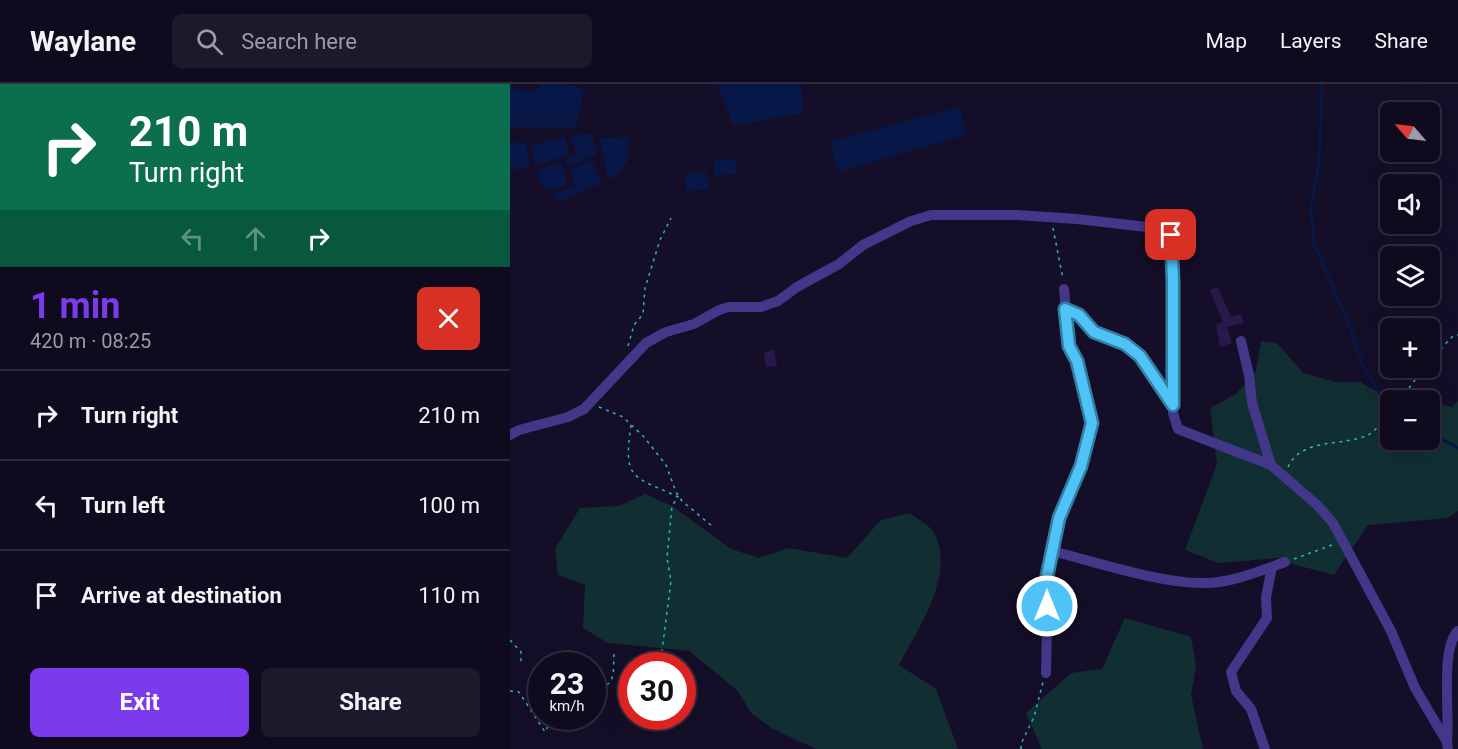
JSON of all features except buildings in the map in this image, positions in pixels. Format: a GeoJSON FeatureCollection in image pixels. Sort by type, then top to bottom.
{"type":"FeatureCollection","features":[{"type":"Feature","properties":{"kind":"street"},"geometry":{"type":"LineString","coordinates":[[510,435],[519,430],[568,417],[590,404],[646,343],[666,332],[694,324],[729,307],[761,307],[778,301],[839,264],[863,245],[912,221],[931,215],[1047,217],[1131,227],[1156,227],[1171,235],[1173,405],[1178,429],[1271,465],[1333,523],[1391,632],[1415,688],[1448,746]]}},
{"type":"Feature","properties":{"kind":"street"},"geometry":{"type":"LineString","coordinates":[[1046,673],[1047,576],[1059,518],[1081,466],[1092,423],[1077,361],[1069,346],[1064,289]]}},
{"type":"Feature","properties":{"kind":"street"},"geometry":{"type":"LineString","coordinates":[[1065,309],[1079,315],[1094,332],[1125,344],[1140,356],[1173,405]]}},
{"type":"Feature","properties":{"kind":"street"},"geometry":{"type":"LineString","coordinates":[[1241,341],[1249,375],[1252,403],[1271,465]]}},
{"type":"Feature","properties":{"kind":"street"},"geometry":{"type":"LineString","coordinates":[[1052,551],[1162,578],[1206,584],[1285,562]]}},
{"type":"Feature","properties":{"kind":"street"},"geometry":{"type":"LineString","coordinates":[[1265,749],[1251,710],[1236,692],[1231,672],[1267,618],[1266,597],[1272,567]]}},
{"type":"Feature","properties":{"kind":"street"},"geometry":{"type":"LineString","coordinates":[[1448,746],[1447,660],[1452,637],[1458,632]]}},
{"type":"Feature","properties":{"kind":"path"},"geometry":{"type":"LineString","coordinates":[[1047,217],[1056,234],[1064,289]]}},
{"type":"Feature","properties":{"kind":"path"},"geometry":{"type":"LineString","coordinates":[[628,346],[634,325],[643,314],[645,288],[660,240],[671,218]]}},
{"type":"Feature","properties":{"kind":"path"},"geometry":{"type":"LineString","coordinates":[[1440,350],[1453,336],[1458,335]]}},
{"type":"Feature","properties":{"kind":"path"},"geometry":{"type":"LineString","coordinates":[[590,404],[624,417],[666,465],[678,496]]}},
{"type":"Feature","properties":{"kind":"path"},"geometry":{"type":"LineString","coordinates":[[1284,476],[1291,461],[1299,453],[1323,444],[1347,442],[1370,434],[1380,423]]}},
{"type":"Feature","properties":{"kind":"path"},"geometry":{"type":"LineString","coordinates":[[631,425],[627,455],[630,470],[637,477],[678,496],[712,526]]}},
{"type":"Feature","properties":{"kind":"path"},"geometry":{"type":"LineString","coordinates":[[662,652],[671,581],[667,558],[672,506],[678,496]]}},
{"type":"Feature","properties":{"kind":"path"},"geometry":{"type":"LineString","coordinates":[[1285,562],[1342,542]]}},
{"type":"Feature","properties":{"kind":"path"},"geometry":{"type":"LineString","coordinates":[[510,640],[521,651],[521,663]]}},
{"type":"Feature","properties":{"kind":"path"},"geometry":{"type":"LineString","coordinates":[[606,686],[614,676],[614,653]]}},
{"type":"Feature","properties":{"kind":"path"},"geometry":{"type":"LineString","coordinates":[[1022,749],[1021,744],[1034,717],[1046,673]]}},
{"type":"Feature","properties":{"kind":"path"},"geometry":{"type":"LineString","coordinates":[[510,691],[519,692],[528,706]]}},
{"type":"Feature","properties":{"kind":"green space"},"geometry":{"type":"Polygon","coordinates":[[[1261,341],[1277,343],[1303,373],[1335,382],[1360,382],[1380,393],[1380,450],[1440,450],[1440,404],[1452,407],[1458,401],[1458,511],[1448,518],[1368,525],[1334,575],[1278,558],[1218,563],[1185,550],[1217,464],[1210,408],[1236,394],[1256,371],[1261,341]]]}},
{"type":"Feature","properties":{"kind":"green space"},"geometry":{"type":"Polygon","coordinates":[[[645,494],[672,506],[731,549],[759,558],[788,548],[847,558],[881,520],[910,513],[927,525],[935,534],[940,550],[937,584],[932,602],[899,665],[936,689],[958,749],[816,749],[773,729],[751,713],[738,691],[696,657],[696,652],[608,643],[583,628],[585,585],[558,575],[555,549],[580,508],[619,506],[645,494]]]}},
{"type":"Feature","properties":{"kind":"green space"},"geometry":{"type":"Polygon","coordinates":[[[1125,618],[1191,637],[1196,666],[1191,695],[1203,749],[1042,749],[1026,713],[1071,673],[1102,669],[1125,618]]]}},
{"type":"Feature","properties":{"kind":"water"},"geometry":{"type":"Polygon","coordinates":[[[510,84],[514,90],[537,91],[542,84],[564,84],[584,89],[576,127],[510,127],[510,84]]]}},
{"type":"Feature","properties":{"kind":"water"},"geometry":{"type":"Polygon","coordinates":[[[717,84],[801,84],[803,113],[734,126],[717,84]]]}},
{"type":"Feature","properties":{"kind":"water"},"geometry":{"type":"Polygon","coordinates":[[[960,107],[966,135],[838,172],[830,141],[960,107]]]}},
{"type":"Feature","properties":{"kind":"water"},"geometry":{"type":"Polygon","coordinates":[[[592,134],[597,154],[569,166],[566,160],[576,156],[571,135],[592,134]]]}},
{"type":"Feature","properties":{"kind":"water"},"geometry":{"type":"Polygon","coordinates":[[[566,137],[569,155],[535,165],[531,145],[566,137]]]}},
{"type":"Feature","properties":{"kind":"water"},"geometry":{"type":"Polygon","coordinates":[[[628,137],[627,163],[615,177],[608,179],[600,138],[628,137]]]}},
{"type":"Feature","properties":{"kind":"water"},"geometry":{"type":"Polygon","coordinates":[[[510,142],[526,143],[530,166],[510,171],[510,142]]]}},
{"type":"Feature","properties":{"kind":"water"},"geometry":{"type":"Polygon","coordinates":[[[715,159],[736,159],[736,174],[714,176],[715,159]]]}},
{"type":"Feature","properties":{"kind":"water"},"geometry":{"type":"Polygon","coordinates":[[[592,160],[602,183],[558,202],[553,195],[575,185],[570,170],[592,160]]]}},
{"type":"Feature","properties":{"kind":"water"},"geometry":{"type":"Polygon","coordinates":[[[561,161],[567,184],[544,191],[537,171],[561,161]]]}},
{"type":"Feature","properties":{"kind":"water"},"geometry":{"type":"Polygon","coordinates":[[[706,170],[710,188],[687,192],[684,176],[706,170]]]}},
{"type":"Feature","properties":{"kind":"waterway"},"geometry":{"type":"LineString","coordinates":[[1322,84],[1319,163],[1311,207],[1314,244],[1350,327],[1362,363],[1380,392]]}},
{"type":"Feature","properties":{"kind":"waterway"},"geometry":{"type":"LineString","coordinates":[[1440,438],[1458,448]]}},
{"type":"Feature","properties":{"kind":"route"},"geometry":{"type":"LineString","coordinates":[[1047,606],[1047,576],[1059,518],[1081,466],[1092,423],[1077,361],[1069,346],[1065,309],[1079,315],[1094,332],[1125,344],[1140,356],[1173,405],[1171,235]]}}]}
